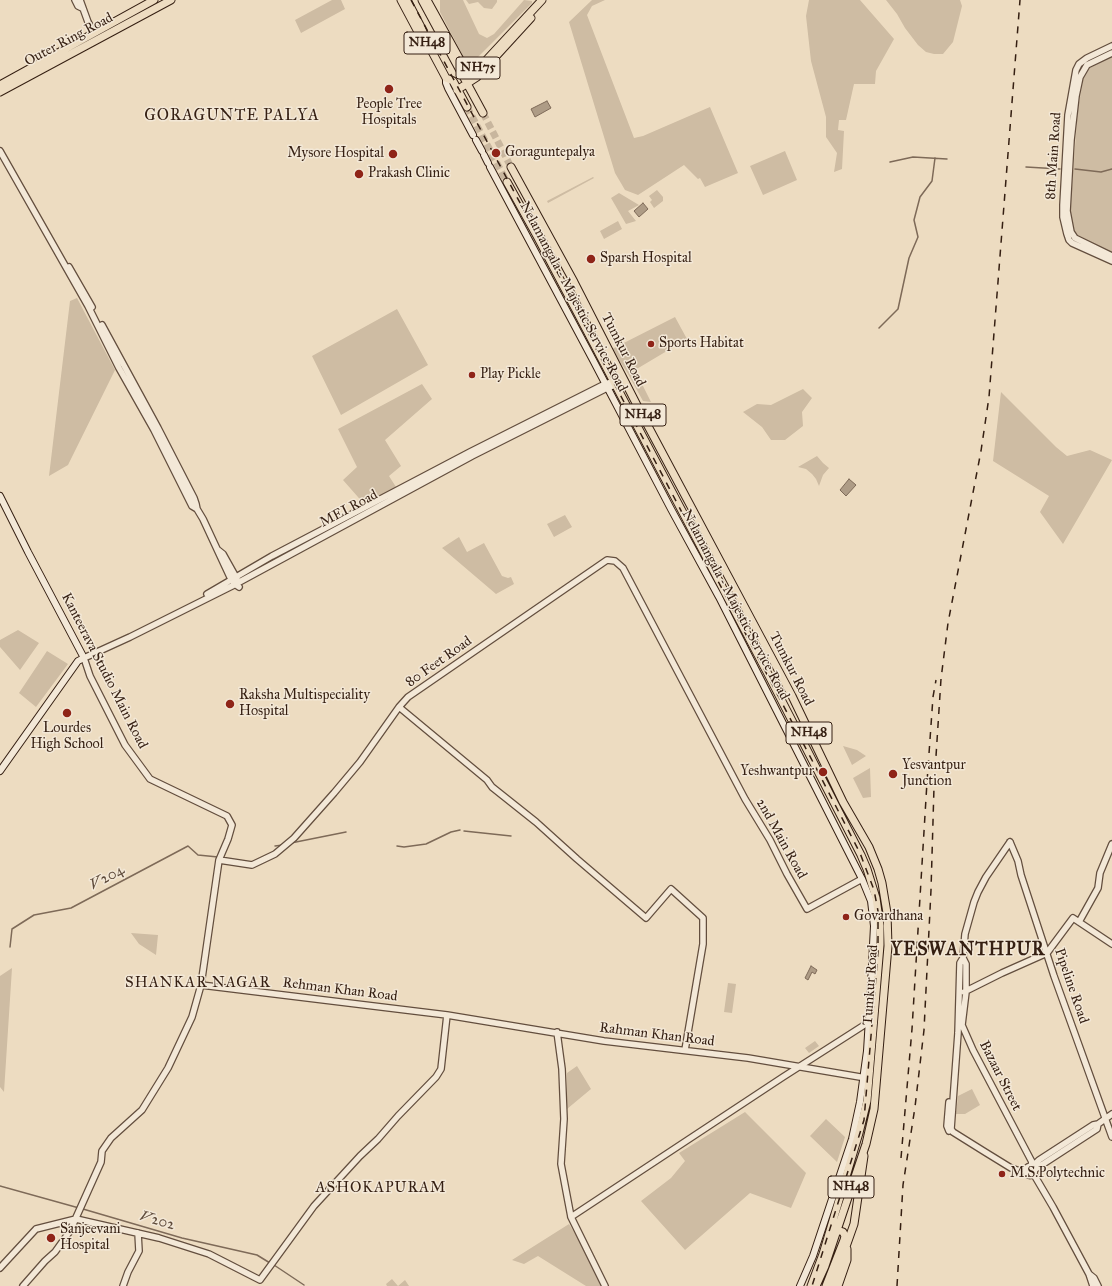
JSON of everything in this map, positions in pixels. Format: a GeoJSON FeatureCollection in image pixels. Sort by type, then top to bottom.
{"type":"FeatureCollection","features":[{"type":"Feature","properties":{"kind":"main road","name":"Outer Ring Road"},"geometry":{"type":"LineString","coordinates":[[0,84],[154,0]]}},
{"type":"Feature","properties":{"kind":"main road","name":"Outer Ring Road"},"geometry":{"type":"LineString","coordinates":[[0,92],[171,0]]}},
{"type":"Feature","properties":{"kind":"main road"},"geometry":{"type":"LineString","coordinates":[[401,0],[417,30],[424,36]]}},
{"type":"Feature","properties":{"kind":"main road","name":"NH48"},"geometry":{"type":"LineString","coordinates":[[407,0],[446,78],[453,81],[467,107]]}},
{"type":"Feature","properties":{"kind":"main road","name":"NH48"},"geometry":{"type":"LineString","coordinates":[[422,0],[483,112]]}},
{"type":"Feature","properties":{"kind":"main road","name":"NH75"},"geometry":{"type":"LineString","coordinates":[[427,0],[464,67],[466,70],[472,72],[479,68],[542,0]]}},
{"type":"Feature","properties":{"kind":"main road","name":"NH75"},"geometry":{"type":"LineString","coordinates":[[457,90],[477,77],[548,0]]}},
{"type":"Feature","properties":{"kind":"main road","name":"Nelamangala - Majestic Service Road"},"geometry":{"type":"LineString","coordinates":[[446,78],[448,88],[670,509],[719,597],[874,901],[866,1078]]}},
{"type":"Feature","properties":{"kind":"main road","name":"Tumkur Road"},"geometry":{"type":"LineString","coordinates":[[511,167],[574,282],[624,380],[792,696],[842,802],[868,847],[878,869],[886,898],[888,946],[876,1093],[872,1121],[866,1144],[837,1230],[816,1286]]}},
{"type":"Feature","properties":{"kind":"main road","name":"Tumkur Road"},"geometry":{"type":"LineString","coordinates":[[507,182],[741,623],[860,855],[872,884],[874,901],[880,926],[880,945],[866,1078],[866,1101],[823,1254],[811,1286]]}},
{"type":"Feature","properties":{"kind":"main road","name":"Kanteerava Studio Main Road"},"geometry":{"type":"LineString","coordinates":[[0,496],[84,657]]}},
{"type":"Feature","properties":{"kind":"main road"},"geometry":{"type":"LineString","coordinates":[[0,765],[76,659],[84,657]]}},
{"type":"Feature","properties":{"kind":"main road"},"geometry":{"type":"LineString","coordinates":[[0,771],[78,661],[84,657]]}},
{"type":"Feature","properties":{"kind":"main road"},"geometry":{"type":"LineString","coordinates":[[832,1286],[854,1224],[866,1144]]}},
{"type":"Feature","properties":{"kind":"main road"},"geometry":{"type":"LineString","coordinates":[[800,1286],[813,1256],[852,1147]]}},
{"type":"Feature","properties":{"kind":"main road"},"geometry":{"type":"LineString","coordinates":[[826,1286],[844,1240],[843,1232],[837,1230]]}},
{"type":"Feature","properties":{"kind":"main road"},"geometry":{"type":"LineString","coordinates":[[838,1286],[847,1260],[846,1247]]}},
{"type":"Feature","properties":{"kind":"street"},"geometry":{"type":"LineString","coordinates":[[74,0],[78,6],[82,8]]}},
{"type":"Feature","properties":{"kind":"street"},"geometry":{"type":"LineString","coordinates":[[80,0],[82,8],[94,33]]}},
{"type":"Feature","properties":{"kind":"street","name":"8th Main Road"},"geometry":{"type":"LineString","coordinates":[[1112,46],[1079,64],[1076,70],[1068,115],[1063,218],[1069,240],[1084,245],[1112,261]]}},
{"type":"Feature","properties":{"kind":"street"},"geometry":{"type":"LineString","coordinates":[[1112,53],[1086,64],[1080,77],[1076,96],[1069,164],[1067,211],[1071,232],[1075,238],[1084,245],[1112,256]]}},
{"type":"Feature","properties":{"kind":"street"},"geometry":{"type":"LineString","coordinates":[[0,146],[194,498],[197,509],[218,550],[219,556],[235,580]]}},
{"type":"Feature","properties":{"kind":"street"},"geometry":{"type":"LineString","coordinates":[[0,151],[105,335]]}},
{"type":"Feature","properties":{"kind":"street","name":"MEI Road"},"geometry":{"type":"LineString","coordinates":[[84,657],[235,580],[256,565],[354,512],[511,431],[606,386],[624,380]]}},
{"type":"Feature","properties":{"kind":"street","name":"80 Feet Road"},"geometry":{"type":"LineString","coordinates":[[220,858],[252,865],[275,854],[294,838],[334,793],[360,762],[399,707],[408,698],[607,560],[615,561],[623,568],[668,652]]}},
{"type":"Feature","properties":{"kind":"street","name":"2nd Main Road"},"geometry":{"type":"LineString","coordinates":[[668,652],[745,799],[770,840],[807,909],[862,879]]}},
{"type":"Feature","properties":{"kind":"street","name":"Kanteerava Studio Main Road"},"geometry":{"type":"LineString","coordinates":[[84,657],[90,676],[125,745],[150,779],[227,816],[232,825],[220,858]]}},
{"type":"Feature","properties":{"kind":"street"},"geometry":{"type":"LineString","coordinates":[[399,707],[487,780],[492,787],[536,822],[646,918],[671,889],[703,918],[703,944],[685,1050]]}},
{"type":"Feature","properties":{"kind":"street","name":"Pipeline Road"},"geometry":{"type":"LineString","coordinates":[[963,958],[965,934],[974,902],[986,876],[1010,842],[1018,861],[1021,875],[1086,1067],[1112,1137]]}},
{"type":"Feature","properties":{"kind":"street"},"geometry":{"type":"LineString","coordinates":[[1079,922],[1098,888],[1101,870],[1112,844]]}},
{"type":"Feature","properties":{"kind":"street"},"geometry":{"type":"LineString","coordinates":[[23,1286],[58,1248],[76,1219],[101,1162],[102,1151],[111,1138],[142,1110],[168,1068],[192,1017],[201,985],[220,858]]}},
{"type":"Feature","properties":{"kind":"street"},"geometry":{"type":"LineString","coordinates":[[960,992],[966,992],[1002,973],[1047,953],[1073,918],[1112,944]]}},
{"type":"Feature","properties":{"kind":"street"},"geometry":{"type":"LineString","coordinates":[[963,958],[960,963],[958,1023],[961,1033],[976,1064],[1089,1274],[1093,1286]]}},
{"type":"Feature","properties":{"kind":"street","name":"Bazaar Street"},"geometry":{"type":"LineString","coordinates":[[963,958],[966,964],[966,992],[961,1033],[973,1050],[1032,1168]]}},
{"type":"Feature","properties":{"kind":"street","name":"Rehman Khan Road"},"geometry":{"type":"LineString","coordinates":[[201,985],[447,1015]]}},
{"type":"Feature","properties":{"kind":"street"},"geometry":{"type":"LineString","coordinates":[[0,1268],[36,1229],[76,1219],[138,1232],[209,1254],[260,1280],[314,1206],[436,1077],[441,1069],[447,1015]]}},
{"type":"Feature","properties":{"kind":"street","name":"Rahman Khan Road"},"geometry":{"type":"LineString","coordinates":[[447,1015],[557,1032],[604,1041],[685,1050],[801,1066],[866,1078]]}},
{"type":"Feature","properties":{"kind":"street"},"geometry":{"type":"LineString","coordinates":[[571,1218],[869,1022]]}},
{"type":"Feature","properties":{"kind":"street"},"geometry":{"type":"LineString","coordinates":[[557,1032],[562,1069],[564,1118],[562,1164],[571,1218],[605,1286]]}},
{"type":"Feature","properties":{"kind":"street"},"geometry":{"type":"LineString","coordinates":[[961,1033],[950,1129],[958,1136],[1011,1168],[1022,1171]]}},
{"type":"Feature","properties":{"kind":"street"},"geometry":{"type":"LineString","coordinates":[[961,1033],[954,1129],[1022,1171]]}},
{"type":"Feature","properties":{"kind":"street"},"geometry":{"type":"LineString","coordinates":[[1032,1168],[1039,1160],[1112,1114]]}},
{"type":"Feature","properties":{"kind":"street"},"geometry":{"type":"LineString","coordinates":[[1022,1171],[1027,1167],[1032,1168]]}},
{"type":"Feature","properties":{"kind":"street"},"geometry":{"type":"LineString","coordinates":[[123,1286],[128,1272],[139,1251],[138,1232]]}},
{"type":"Feature","properties":{"kind":"street"},"geometry":{"type":"LineString","coordinates":[[1089,1274],[1094,1278],[1098,1286]]}},
{"type":"Feature","properties":{"kind":"shaded area"},"geometry":{"type":"Polygon","coordinates":[[[332,0],[341,0],[345,9],[301,33],[295,20],[332,0]]]}},
{"type":"Feature","properties":{"kind":"shaded area"},"geometry":{"type":"Polygon","coordinates":[[[440,0],[463,0],[479,34],[487,38],[494,34],[524,0],[532,1],[532,3],[475,60],[469,62],[464,58],[440,12],[440,0]]]}},
{"type":"Feature","properties":{"kind":"shaded area"},"geometry":{"type":"Polygon","coordinates":[[[466,0],[497,0],[497,2],[492,9],[484,8],[478,2],[469,4],[466,0]]]}},
{"type":"Feature","properties":{"kind":"shaded area"},"geometry":{"type":"Polygon","coordinates":[[[592,0],[605,0],[592,6],[587,15],[634,138],[643,136],[710,107],[738,173],[705,187],[700,178],[698,179],[684,165],[638,195],[625,190],[615,173],[569,22],[592,0]]]}},
{"type":"Feature","properties":{"kind":"shaded area"},"geometry":{"type":"Polygon","coordinates":[[[809,0],[860,0],[894,39],[876,71],[875,84],[854,84],[846,120],[839,120],[838,130],[844,131],[842,169],[834,172],[837,153],[826,137],[826,117],[811,61],[806,16],[809,0]]]}},
{"type":"Feature","properties":{"kind":"shaded area"},"geometry":{"type":"Polygon","coordinates":[[[886,0],[960,0],[962,6],[953,42],[943,54],[926,52],[918,45],[886,0]]]}},
{"type":"Feature","properties":{"kind":"shaded area"},"geometry":{"type":"Polygon","coordinates":[[[1112,56],[1112,254],[1083,241],[1074,233],[1070,212],[1078,108],[1084,76],[1091,66],[1112,56]]]}},
{"type":"Feature","properties":{"kind":"shaded area"},"geometry":{"type":"Polygon","coordinates":[[[547,101],[551,108],[535,117],[531,109],[547,101]]]}},
{"type":"Feature","properties":{"kind":"shaded area"},"geometry":{"type":"Polygon","coordinates":[[[785,151],[797,180],[763,195],[750,166],[785,151]]]}},
{"type":"Feature","properties":{"kind":"shaded area"},"geometry":{"type":"Polygon","coordinates":[[[593,177],[594,178],[548,203],[547,201],[593,177]]]}},
{"type":"Feature","properties":{"kind":"shaded area"},"geometry":{"type":"Polygon","coordinates":[[[657,190],[663,197],[663,201],[654,208],[650,202],[652,200],[649,196],[657,190]]]}},
{"type":"Feature","properties":{"kind":"shaded area"},"geometry":{"type":"Polygon","coordinates":[[[619,193],[639,205],[628,211],[636,221],[626,224],[611,198],[619,193]]]}},
{"type":"Feature","properties":{"kind":"shaded area"},"geometry":{"type":"Polygon","coordinates":[[[643,203],[648,209],[639,217],[634,211],[643,203]]]}},
{"type":"Feature","properties":{"kind":"shaded area"},"geometry":{"type":"Polygon","coordinates":[[[618,221],[622,229],[604,239],[600,231],[618,221]]]}},
{"type":"Feature","properties":{"kind":"shaded area"},"geometry":{"type":"Polygon","coordinates":[[[77,298],[115,370],[68,465],[49,476],[70,301],[77,298]]]}},
{"type":"Feature","properties":{"kind":"shaded area"},"geometry":{"type":"Polygon","coordinates":[[[397,309],[428,365],[341,415],[312,356],[397,309]]]}},
{"type":"Feature","properties":{"kind":"shaded area","name":"Sports Habitat"},"geometry":{"type":"Polygon","coordinates":[[[675,317],[687,339],[635,370],[651,402],[643,401],[612,349],[675,317]]]}},
{"type":"Feature","properties":{"kind":"shaded area"},"geometry":{"type":"Polygon","coordinates":[[[422,384],[432,399],[385,440],[401,466],[389,476],[396,487],[365,505],[343,480],[357,467],[338,429],[422,384]]]}},
{"type":"Feature","properties":{"kind":"shaded area"},"geometry":{"type":"Polygon","coordinates":[[[803,389],[812,398],[802,412],[803,426],[785,440],[771,440],[762,427],[743,412],[757,404],[771,405],[803,389]]]}},
{"type":"Feature","properties":{"kind":"shaded area"},"geometry":{"type":"Polygon","coordinates":[[[1001,392],[1067,456],[1090,450],[1112,460],[1063,544],[1040,512],[1049,496],[993,461],[1001,392]]]}},
{"type":"Feature","properties":{"kind":"shaded area"},"geometry":{"type":"Polygon","coordinates":[[[817,456],[829,468],[823,475],[819,486],[812,474],[806,469],[798,467],[817,456]]]}},
{"type":"Feature","properties":{"kind":"shaded area"},"geometry":{"type":"Polygon","coordinates":[[[849,479],[856,485],[846,496],[840,490],[849,479]]]}},
{"type":"Feature","properties":{"kind":"shaded area"},"geometry":{"type":"Polygon","coordinates":[[[565,515],[572,527],[554,537],[547,524],[565,515]]]}},
{"type":"Feature","properties":{"kind":"shaded area"},"geometry":{"type":"Polygon","coordinates":[[[459,537],[467,552],[484,543],[502,576],[508,578],[511,577],[514,584],[496,594],[442,548],[459,537]]]}},
{"type":"Feature","properties":{"kind":"shaded area"},"geometry":{"type":"Polygon","coordinates":[[[18,630],[39,643],[20,670],[0,647],[0,640],[18,630]]]}},
{"type":"Feature","properties":{"kind":"shaded area"},"geometry":{"type":"Polygon","coordinates":[[[47,651],[68,664],[36,707],[19,693],[47,651]]]}},
{"type":"Feature","properties":{"kind":"shaded area"},"geometry":{"type":"Polygon","coordinates":[[[843,746],[857,750],[866,756],[852,765],[843,746]]]}},
{"type":"Feature","properties":{"kind":"shaded area"},"geometry":{"type":"Polygon","coordinates":[[[870,768],[871,797],[863,798],[853,778],[870,768]]]}},
{"type":"Feature","properties":{"kind":"shaded area"},"geometry":{"type":"Polygon","coordinates":[[[131,933],[158,935],[156,955],[139,944],[131,933]]]}},
{"type":"Feature","properties":{"kind":"shaded area"},"geometry":{"type":"Polygon","coordinates":[[[811,966],[817,970],[815,974],[812,972],[808,980],[805,978],[811,966]]]}},
{"type":"Feature","properties":{"kind":"shaded area"},"geometry":{"type":"Polygon","coordinates":[[[12,968],[4,1092],[0,1087],[0,976],[12,968]]]}},
{"type":"Feature","properties":{"kind":"shaded area"},"geometry":{"type":"Polygon","coordinates":[[[728,983],[736,984],[732,1013],[724,1012],[728,983]]]}},
{"type":"Feature","properties":{"kind":"shaded area"},"geometry":{"type":"Polygon","coordinates":[[[815,1041],[819,1046],[809,1053],[805,1048],[815,1041]]]}},
{"type":"Feature","properties":{"kind":"shaded area"},"geometry":{"type":"Polygon","coordinates":[[[577,1066],[591,1089],[567,1109],[567,1073],[577,1066]]]}},
{"type":"Feature","properties":{"kind":"shaded area"},"geometry":{"type":"Polygon","coordinates":[[[972,1089],[980,1105],[965,1114],[956,1114],[958,1096],[972,1089]]]}},
{"type":"Feature","properties":{"kind":"shaded area"},"geometry":{"type":"Polygon","coordinates":[[[745,1112],[806,1173],[791,1208],[750,1193],[685,1250],[641,1201],[671,1178],[685,1161],[679,1153],[745,1112]]]}},
{"type":"Feature","properties":{"kind":"shaded area"},"geometry":{"type":"Polygon","coordinates":[[[826,1119],[845,1137],[837,1162],[810,1136],[826,1119]]]}},
{"type":"Feature","properties":{"kind":"shaded area"},"geometry":{"type":"Polygon","coordinates":[[[569,1224],[584,1248],[601,1286],[586,1286],[538,1256],[524,1264],[512,1260],[569,1224]]]}},
{"type":"Feature","properties":{"kind":"shaded area"},"geometry":{"type":"Polygon","coordinates":[[[392,1279],[398,1286],[387,1286],[386,1284],[392,1279]]]}},
{"type":"Feature","properties":{"kind":"shaded area"},"geometry":{"type":"Polygon","coordinates":[[[405,1280],[409,1286],[398,1286],[405,1280]]]}},
{"type":"Feature","properties":{"kind":"waterway"},"geometry":{"type":"LineString","coordinates":[[890,162],[913,157],[947,159]]}},
{"type":"Feature","properties":{"kind":"waterway"},"geometry":{"type":"LineString","coordinates":[[879,328],[898,309],[909,258],[918,237],[914,220],[920,197],[932,181],[935,158]]}},
{"type":"Feature","properties":{"kind":"waterway"},"geometry":{"type":"LineString","coordinates":[[1026,167],[1060,169]]}},
{"type":"Feature","properties":{"kind":"waterway"},"geometry":{"type":"LineString","coordinates":[[1075,169],[1101,172],[1112,169]]}},
{"type":"Feature","properties":{"kind":"waterway","name":"V204"},"geometry":{"type":"LineString","coordinates":[[397,846],[404,847],[426,844],[451,832],[460,830]]}},
{"type":"Feature","properties":{"kind":"waterway","name":"V204"},"geometry":{"type":"LineString","coordinates":[[464,831],[511,836]]}},
{"type":"Feature","properties":{"kind":"waterway","name":"V204"},"geometry":{"type":"LineString","coordinates":[[291,843],[346,832]]}},
{"type":"Feature","properties":{"kind":"waterway","name":"V204"},"geometry":{"type":"LineString","coordinates":[[275,846],[283,845]]}},
{"type":"Feature","properties":{"kind":"waterway","name":"V204"},"geometry":{"type":"LineString","coordinates":[[10,947],[12,929],[34,915],[71,908],[188,846],[198,855],[218,857]]}},
{"type":"Feature","properties":{"kind":"waterway","name":"V202"},"geometry":{"type":"LineString","coordinates":[[0,1186],[79,1208]]}},
{"type":"Feature","properties":{"kind":"waterway","name":"V202"},"geometry":{"type":"LineString","coordinates":[[83,1209],[182,1238],[257,1255],[270,1263]]}},
{"type":"Feature","properties":{"kind":"waterway","name":"V202"},"geometry":{"type":"LineString","coordinates":[[274,1265],[304,1285]]}},
{"type":"Feature","properties":{"kind":"tunnel"},"geometry":{"type":"LineString","coordinates":[[467,107],[507,182]]}},
{"type":"Feature","properties":{"kind":"tunnel"},"geometry":{"type":"LineString","coordinates":[[483,113],[511,167]]}},
{"type":"Feature","properties":{"kind":"railway"},"geometry":{"type":"LineString","coordinates":[[411,0],[576,307],[592,341],[814,764],[860,853],[874,890],[878,911],[878,952],[864,1120],[812,1286]]}},
{"type":"Feature","properties":{"kind":"railway"},"geometry":{"type":"LineString","coordinates":[[897,1286],[903,1185],[915,1107],[924,1030],[931,890],[934,787],[941,679],[948,623],[981,451],[989,397],[1020,0]]}},
{"type":"Feature","properties":{"kind":"railway"},"geometry":{"type":"LineString","coordinates":[[901,1158],[912,1029],[933,697],[936,680]]}},
{"type":"Feature","properties":{"kind":"place","name":"People Tree Hospitals"},"geometry":{"type":"Point","coordinates":[389,89]}},
{"type":"Feature","properties":{"kind":"place","name":"Goraguntepalya"},"geometry":{"type":"Point","coordinates":[496,153]}},
{"type":"Feature","properties":{"kind":"place","name":"Mysore Hospital"},"geometry":{"type":"Point","coordinates":[393,154]}},
{"type":"Feature","properties":{"kind":"place","name":"Prakash Clinic"},"geometry":{"type":"Point","coordinates":[359,174]}},
{"type":"Feature","properties":{"kind":"place","name":"Sparsh Hospital"},"geometry":{"type":"Point","coordinates":[591,259]}},
{"type":"Feature","properties":{"kind":"place","name":"Sports Habitat"},"geometry":{"type":"Point","coordinates":[651,344]}},
{"type":"Feature","properties":{"kind":"place","name":"Play Pickle"},"geometry":{"type":"Point","coordinates":[472,375]}},
{"type":"Feature","properties":{"kind":"place","name":"Raksha Multispeciality Hospital"},"geometry":{"type":"Point","coordinates":[230,704]}},
{"type":"Feature","properties":{"kind":"place","name":"Lourdes High School"},"geometry":{"type":"Point","coordinates":[67,713]}},
{"type":"Feature","properties":{"kind":"place","name":"Yeshwantpur"},"geometry":{"type":"Point","coordinates":[823,772]}},
{"type":"Feature","properties":{"kind":"place","name":"Yesvantpur Junction"},"geometry":{"type":"Point","coordinates":[893,774]}},
{"type":"Feature","properties":{"kind":"place","name":"Govardhana"},"geometry":{"type":"Point","coordinates":[846,917]}},
{"type":"Feature","properties":{"kind":"place","name":"M.S.Polytechnic"},"geometry":{"type":"Point","coordinates":[1002,1174]}},
{"type":"Feature","properties":{"kind":"place","name":"Sanjeevani Hospital"},"geometry":{"type":"Point","coordinates":[51,1238]}},
{"type":"Feature","properties":{"kind":"district","name":"GORAGUNTE PALYA"},"geometry":{"type":"Point","coordinates":[232,116]}},
{"type":"Feature","properties":{"kind":"district","name":"YESWANTHPUR"},"geometry":{"type":"Point","coordinates":[968,951]}},
{"type":"Feature","properties":{"kind":"district","name":"SHANKAR NAGAR"},"geometry":{"type":"Point","coordinates":[198,983]}},
{"type":"Feature","properties":{"kind":"district","name":"ASHOKAPURAM"},"geometry":{"type":"Point","coordinates":[381,1188]}}]}
